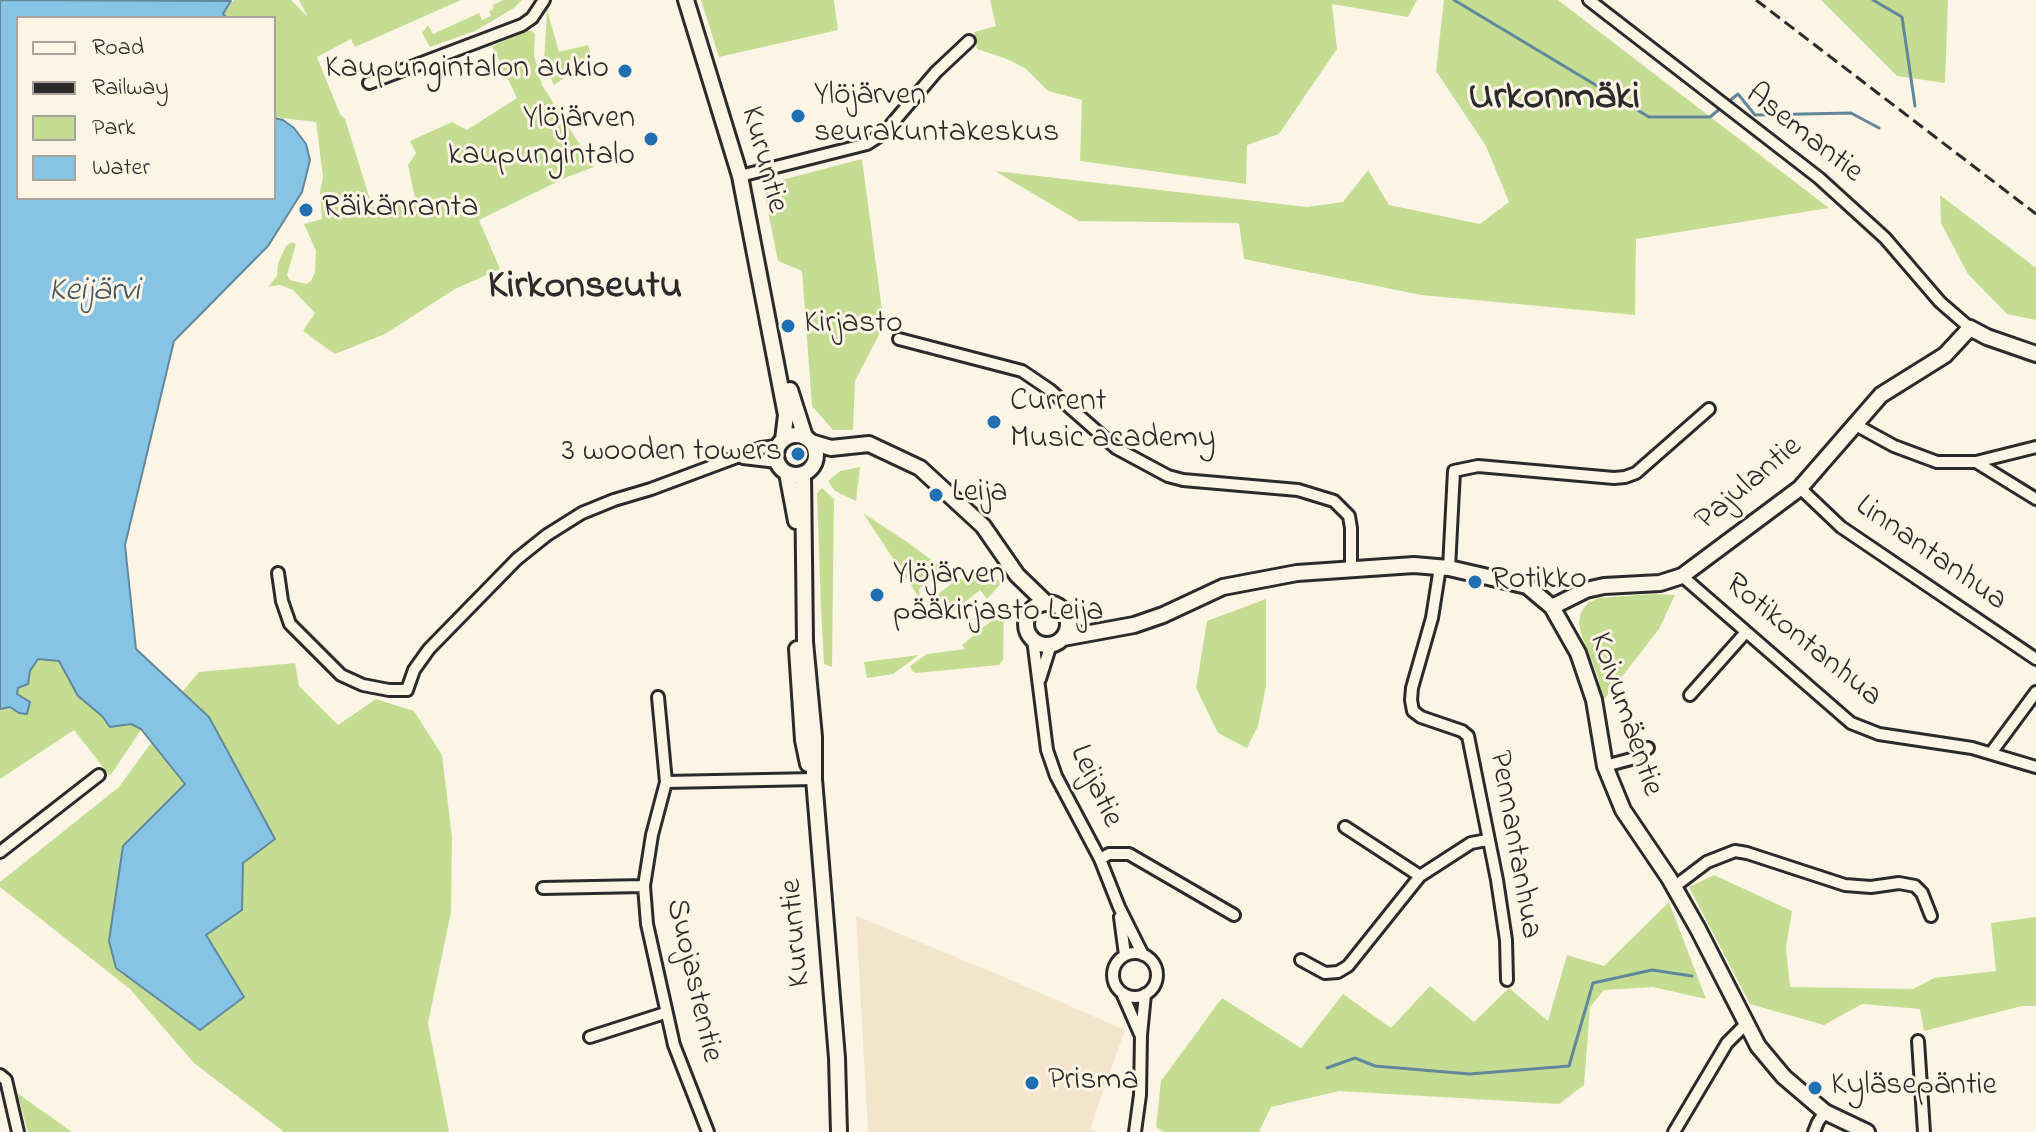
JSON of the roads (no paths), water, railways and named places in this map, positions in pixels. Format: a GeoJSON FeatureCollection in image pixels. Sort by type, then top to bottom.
{"type":"FeatureCollection","features":[{"type":"Feature","properties":{"kind":"street"},"geometry":{"type":"LineString","coordinates":[[369,83],[522,25],[532,18],[544,0]]}},
{"type":"Feature","properties":{"kind":"street","name":"Kuruntie"},"geometry":{"type":"LineString","coordinates":[[686,0],[740,176],[786,415],[814,737],[814,779],[839,1082],[847,1132]]}},
{"type":"Feature","properties":{"kind":"street","name":"Asemantie"},"geometry":{"type":"LineString","coordinates":[[1589,0],[1819,178],[1885,238],[1940,302],[1970,328]]}},
{"type":"Feature","properties":{"kind":"street"},"geometry":{"type":"LineString","coordinates":[[740,176],[867,144],[884,133],[936,72],[969,41]]}},
{"type":"Feature","properties":{"kind":"street"},"geometry":{"type":"LineString","coordinates":[[1970,328],[2036,354]]}},
{"type":"Feature","properties":{"kind":"street","name":"Pajulantie"},"geometry":{"type":"LineString","coordinates":[[1552,607],[1586,590],[1660,583],[1682,576],[1800,488],[1881,395],[1945,355],[1970,328]]}},
{"type":"Feature","properties":{"kind":"street","name":"Kuruntie"},"geometry":{"type":"LineString","coordinates":[[773,337],[808,439],[816,452],[790,460]]}},
{"type":"Feature","properties":{"kind":"street"},"geometry":{"type":"LineString","coordinates":[[899,339],[1022,371],[1050,390],[1116,448],[1168,476],[1191,481],[1298,490],[1334,501],[1349,516],[1351,567]]}},
{"type":"Feature","properties":{"kind":"street"},"geometry":{"type":"LineString","coordinates":[[1445,568],[1454,471],[1478,466],[1625,477],[1636,473],[1709,409]]}},
{"type":"Feature","properties":{"kind":"street"},"geometry":{"type":"LineString","coordinates":[[1854,424],[1920,457],[1952,464],[1976,462],[2036,447]]}},
{"type":"Feature","properties":{"kind":"street"},"geometry":{"type":"LineString","coordinates":[[790,460],[793,435],[831,448],[869,444],[920,468],[983,526],[1017,575],[1046,603],[1058,606],[1068,620],[1100,631]]}},
{"type":"Feature","properties":{"kind":"street"},"geometry":{"type":"LineString","coordinates":[[278,573],[282,601],[290,624],[341,675],[363,685],[407,690],[414,670],[429,649],[517,559],[582,513],[761,448],[790,460],[892,453]]}},
{"type":"Feature","properties":{"kind":"street"},"geometry":{"type":"LineString","coordinates":[[1976,462],[2036,499]]}},
{"type":"Feature","properties":{"kind":"street","name":"Linnantanhua"},"geometry":{"type":"LineString","coordinates":[[1800,488],[1841,527],[2036,659]]}},
{"type":"Feature","properties":{"kind":"street","name":"Koivumäentie"},"geometry":{"type":"LineString","coordinates":[[1057,641],[1134,625],[1223,587],[1297,573],[1414,565],[1445,568],[1527,586],[1552,607],[1586,669],[1605,766],[1623,810],[1674,887],[1758,1046],[1777,1069],[1825,1112],[1867,1132]]}},
{"type":"Feature","properties":{"kind":"street","name":"Pennantanhua"},"geometry":{"type":"LineString","coordinates":[[1445,568],[1411,700],[1413,711],[1421,717],[1468,736],[1497,880],[1506,940],[1507,980]]}},
{"type":"Feature","properties":{"kind":"street"},"geometry":{"type":"LineString","coordinates":[[1017,575],[1031,610]]}},
{"type":"Feature","properties":{"kind":"street","name":"Rotikontanhua"},"geometry":{"type":"LineString","coordinates":[[1682,576],[1851,723],[1889,737],[1991,753],[2036,767]]}},
{"type":"Feature","properties":{"kind":"street"},"geometry":{"type":"LineString","coordinates":[[1046,603],[1031,610],[1026,622],[1033,639],[1044,644],[1057,641],[1068,620]]}},
{"type":"Feature","properties":{"kind":"street"},"geometry":{"type":"LineString","coordinates":[[1690,695],[1746,632]]}},
{"type":"Feature","properties":{"kind":"street","name":"Leijatie"},"geometry":{"type":"LineString","coordinates":[[1033,639],[1047,750],[1056,776],[1100,859],[1143,955],[1155,968],[1157,977],[1154,986],[1145,994],[1135,1132]]}},
{"type":"Feature","properties":{"kind":"street","name":"Leijatie"},"geometry":{"type":"LineString","coordinates":[[1038,684],[1057,641]]}},
{"type":"Feature","properties":{"kind":"street"},"geometry":{"type":"LineString","coordinates":[[1991,753],[2036,692]]}},
{"type":"Feature","properties":{"kind":"street","name":"Suojastentie"},"geometry":{"type":"LineString","coordinates":[[658,697],[666,782],[652,835],[644,886],[647,924],[665,1013],[708,1132]]}},
{"type":"Feature","properties":{"kind":"street"},"geometry":{"type":"LineString","coordinates":[[1605,766],[1635,758],[1648,748]]}},
{"type":"Feature","properties":{"kind":"street"},"geometry":{"type":"LineString","coordinates":[[0,852],[99,775]]}},
{"type":"Feature","properties":{"kind":"street"},"geometry":{"type":"LineString","coordinates":[[666,782],[814,779]]}},
{"type":"Feature","properties":{"kind":"street"},"geometry":{"type":"LineString","coordinates":[[1345,827],[1420,876]]}},
{"type":"Feature","properties":{"kind":"street"},"geometry":{"type":"LineString","coordinates":[[1301,960],[1325,973],[1338,972],[1348,966],[1420,876],[1471,843],[1487,840]]}},
{"type":"Feature","properties":{"kind":"street"},"geometry":{"type":"LineString","coordinates":[[1674,887],[1707,862],[1735,851],[1845,885],[1871,887],[1899,883],[1915,886],[1922,893],[1931,916]]}},
{"type":"Feature","properties":{"kind":"street"},"geometry":{"type":"LineString","coordinates":[[1100,859],[1119,853],[1143,859],[1234,915]]}},
{"type":"Feature","properties":{"kind":"street"},"geometry":{"type":"LineString","coordinates":[[543,888],[644,886]]}},
{"type":"Feature","properties":{"kind":"street","name":"Leijatie"},"geometry":{"type":"LineString","coordinates":[[1119,907],[1125,955],[1113,969],[1115,983],[1141,1035]]}},
{"type":"Feature","properties":{"kind":"street"},"geometry":{"type":"LineString","coordinates":[[1125,955],[1143,955]]}},
{"type":"Feature","properties":{"kind":"street"},"geometry":{"type":"LineString","coordinates":[[1122,993],[1131,997],[1145,994]]}},
{"type":"Feature","properties":{"kind":"street"},"geometry":{"type":"LineString","coordinates":[[590,1037],[665,1013]]}},
{"type":"Feature","properties":{"kind":"street"},"geometry":{"type":"LineString","coordinates":[[1674,1132],[1727,1043],[1747,1023]]}},
{"type":"Feature","properties":{"kind":"street"},"geometry":{"type":"LineString","coordinates":[[1918,1041],[1924,1132]]}},
{"type":"Feature","properties":{"kind":"street"},"geometry":{"type":"LineString","coordinates":[[0,1075],[6,1080],[18,1132]]}},
{"type":"Feature","properties":{"kind":"street","name":"Kuruntie"},"geometry":{"type":"LineString","coordinates":[[839,1082],[839,1132]]}},
{"type":"Feature","properties":{"kind":"street"},"geometry":{"type":"LineString","coordinates":[[1814,1132],[1825,1112]]}},
{"type":"Feature","properties":{"kind":"water","name":"Keijärvi"},"geometry":{"type":"Polygon","coordinates":[[[0,0],[231,1],[223,14],[225,16],[16,16],[16,200],[276,200],[276,118],[294,128],[306,144],[310,160],[302,192],[268,246],[174,341],[125,545],[136,649],[209,717],[275,839],[243,863],[242,910],[206,935],[244,997],[200,1030],[116,968],[109,941],[123,846],[185,784],[141,729],[131,724],[110,727],[78,696],[59,661],[38,659],[30,671],[28,684],[18,688],[17,694],[30,702],[27,714],[10,707],[0,709],[0,0]]]}},
{"type":"Feature","properties":{"kind":"waterway"},"geometry":{"type":"LineString","coordinates":[[1454,0],[1649,117],[1710,117],[1722,107]]}},
{"type":"Feature","properties":{"kind":"waterway"},"geometry":{"type":"LineString","coordinates":[[1873,0],[1902,17],[1915,106]]}},
{"type":"Feature","properties":{"kind":"waterway"},"geometry":{"type":"LineString","coordinates":[[1728,102],[1738,94],[1755,115],[1851,113],[1879,128]]}},
{"type":"Feature","properties":{"kind":"waterway"},"geometry":{"type":"LineString","coordinates":[[1327,1068],[1355,1058],[1375,1066],[1470,1074],[1569,1066],[1593,983],[1652,970],[1692,976]]}},
{"type":"Feature","properties":{"kind":"railway"},"geometry":{"type":"LineString","coordinates":[[1756,0],[2036,214]]}},
{"type":"Feature","properties":{"kind":"place","name":"Kaupungintalon aukio"},"geometry":{"type":"Point","coordinates":[625,71]}},
{"type":"Feature","properties":{"kind":"place","name":"Ylöjärven seurakuntakeskus"},"geometry":{"type":"Point","coordinates":[798,116]}},
{"type":"Feature","properties":{"kind":"place","name":"Ylöjärven kaupungintalo"},"geometry":{"type":"Point","coordinates":[651,139]}},
{"type":"Feature","properties":{"kind":"place","name":"Räikänranta"},"geometry":{"type":"Point","coordinates":[306,210]}},
{"type":"Feature","properties":{"kind":"place","name":"Kirjasto"},"geometry":{"type":"Point","coordinates":[788,326]}},
{"type":"Feature","properties":{"kind":"place","name":"Current Music academy"},"geometry":{"type":"Point","coordinates":[994,422]}},
{"type":"Feature","properties":{"kind":"place","name":"3 wooden towers"},"geometry":{"type":"Point","coordinates":[798,454]}},
{"type":"Feature","properties":{"kind":"place","name":"Leija"},"geometry":{"type":"Point","coordinates":[936,495]}},
{"type":"Feature","properties":{"kind":"place","name":"Rotikko"},"geometry":{"type":"Point","coordinates":[1475,582]}},
{"type":"Feature","properties":{"kind":"place","name":"Ylöjärven pääkirjasto Leija"},"geometry":{"type":"Point","coordinates":[877,595]}},
{"type":"Feature","properties":{"kind":"place","name":"Prisma"},"geometry":{"type":"Point","coordinates":[1032,1083]}},
{"type":"Feature","properties":{"kind":"place","name":"Kyläsepäntie"},"geometry":{"type":"Point","coordinates":[1815,1088]}},
{"type":"Feature","properties":{"kind":"district","name":"Urkonmäki"},"geometry":{"type":"Point","coordinates":[1554,100]}},
{"type":"Feature","properties":{"kind":"district","name":"Kirkonseutu"},"geometry":{"type":"Point","coordinates":[585,289]}}]}
